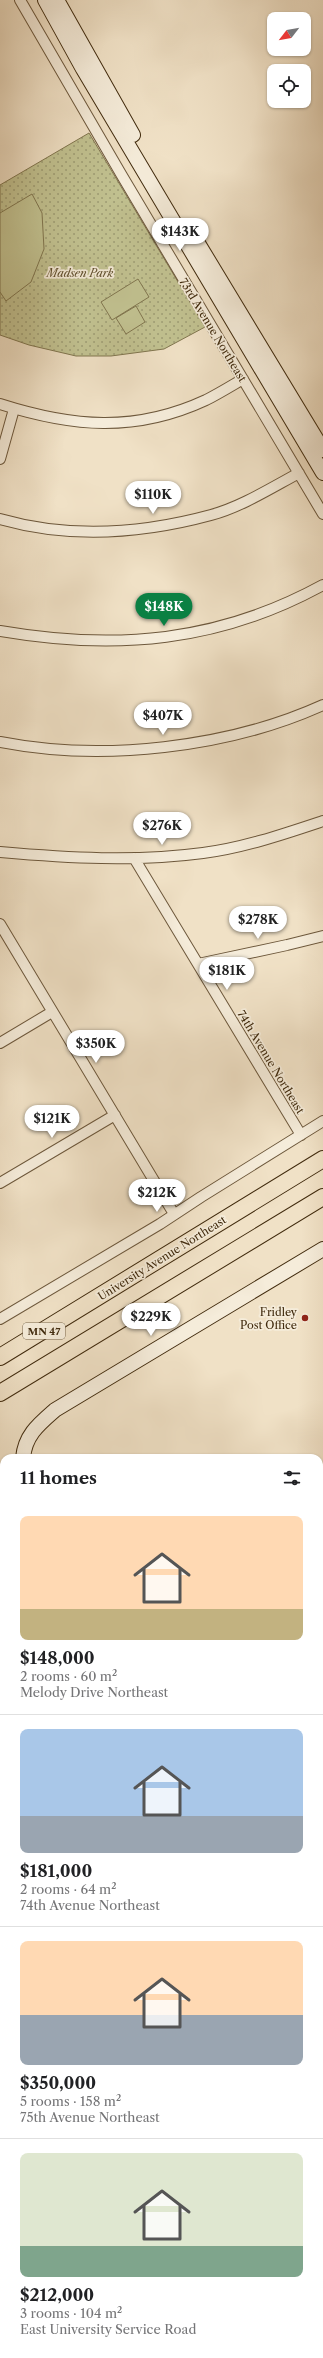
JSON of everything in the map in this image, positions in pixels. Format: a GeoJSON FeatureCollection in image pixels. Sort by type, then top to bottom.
{"type":"FeatureCollection","features":[{"type":"Feature","properties":{"kind":"main road","name":"University Avenue Northeast"},"geometry":{"type":"LineString","coordinates":[[0,1357],[323,1159]]}},
{"type":"Feature","properties":{"kind":"main road","name":"MN 47"},"geometry":{"type":"LineString","coordinates":[[0,1393],[323,1197]]}},
{"type":"Feature","properties":{"kind":"street","name":"73rd Avenue Northeast"},"geometry":{"type":"LineString","coordinates":[[20,0],[323,514]]}},
{"type":"Feature","properties":{"kind":"street","name":"73rd Avenue Northeast"},"geometry":{"type":"LineString","coordinates":[[45,0],[83,69],[323,473]]}},
{"type":"Feature","properties":{"kind":"street"},"geometry":{"type":"LineString","coordinates":[[57,0],[147,158],[323,450]]}},
{"type":"Feature","properties":{"kind":"street"},"geometry":{"type":"LineString","coordinates":[[0,404],[54,420],[116,423],[137,421],[184,409],[207,400],[243,379]]}},
{"type":"Feature","properties":{"kind":"street"},"geometry":{"type":"LineString","coordinates":[[0,459],[14,409]]}},
{"type":"Feature","properties":{"kind":"street"},"geometry":{"type":"LineString","coordinates":[[0,519],[53,530],[104,532],[139,529],[212,515],[249,499],[299,473]]}},
{"type":"Feature","properties":{"kind":"street"},"geometry":{"type":"LineString","coordinates":[[0,631],[46,639],[91,641],[177,636],[241,622],[300,598],[323,585]]}},
{"type":"Feature","properties":{"kind":"street"},"geometry":{"type":"LineString","coordinates":[[0,742],[103,751],[143,750],[233,734],[276,723],[323,705]]}},
{"type":"Feature","properties":{"kind":"street"},"geometry":{"type":"LineString","coordinates":[[0,852],[58,857],[134,858],[204,853],[247,844],[323,822]]}},
{"type":"Feature","properties":{"kind":"street","name":"74th Avenue Northeast"},"geometry":{"type":"LineString","coordinates":[[134,858],[301,1135]]}},
{"type":"Feature","properties":{"kind":"street"},"geometry":{"type":"LineString","coordinates":[[0,924],[174,1214]]}},
{"type":"Feature","properties":{"kind":"street"},"geometry":{"type":"LineString","coordinates":[[198,964],[323,936]]}},
{"type":"Feature","properties":{"kind":"street"},"geometry":{"type":"LineString","coordinates":[[0,1043],[52,1012]]}},
{"type":"Feature","properties":{"kind":"street"},"geometry":{"type":"LineString","coordinates":[[0,1183],[115,1115]]}},
{"type":"Feature","properties":{"kind":"street"},"geometry":{"type":"LineString","coordinates":[[0,1319],[160,1224],[323,1121]]}},
{"type":"Feature","properties":{"kind":"street"},"geometry":{"type":"LineString","coordinates":[[23,1454],[24,1446],[35,1426],[56,1410],[323,1249]]}},
{"type":"Feature","properties":{"kind":"green space","name":"Madsen Park"},"geometry":{"type":"Polygon","coordinates":[[[89,133],[205,327],[164,349],[111,356],[76,356],[29,345],[0,335],[0,185],[89,133]]]}},
{"type":"Feature","properties":{"kind":"green space"},"geometry":{"type":"Polygon","coordinates":[[[32,194],[42,213],[44,249],[31,282],[6,301],[0,292],[0,213],[32,194]]]}},
{"type":"Feature","properties":{"kind":"green space"},"geometry":{"type":"Polygon","coordinates":[[[138,279],[149,297],[112,320],[101,302],[138,279]]]}},
{"type":"Feature","properties":{"kind":"green space"},"geometry":{"type":"Polygon","coordinates":[[[136,306],[145,322],[126,334],[116,318],[136,306]]]}},
{"type":"Feature","properties":{"kind":"place","name":"Fridley Post Office"},"geometry":{"type":"Point","coordinates":[305,1318]}}]}
